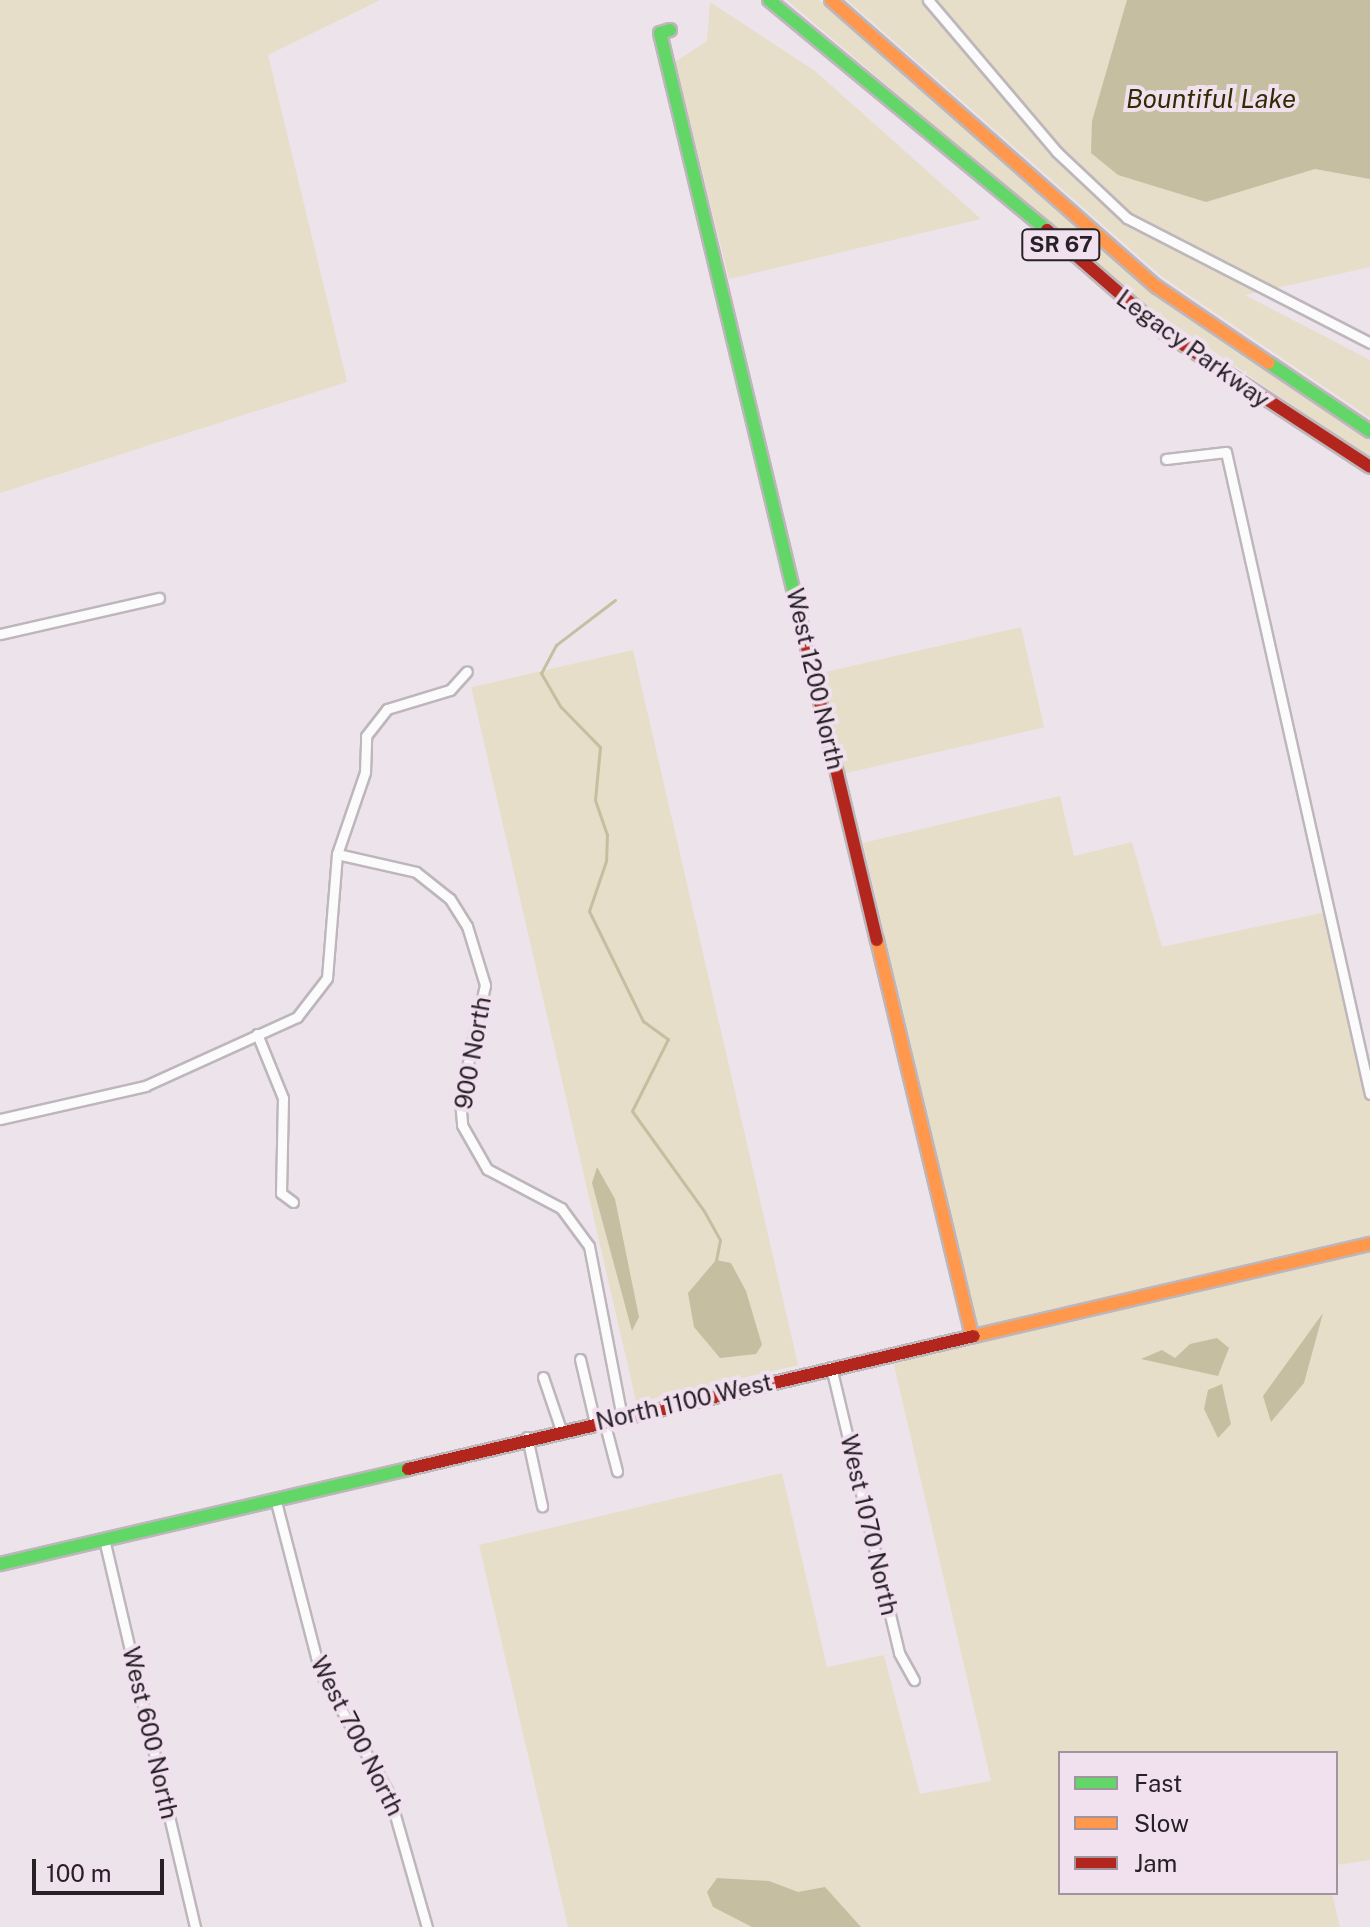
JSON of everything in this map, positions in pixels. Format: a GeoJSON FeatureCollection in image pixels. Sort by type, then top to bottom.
{"type":"FeatureCollection","features":[{"type":"Feature","properties":{"kind":"main road","name":"Legacy Parkway"},"geometry":{"type":"LineString","coordinates":[[769,0],[888,92],[1164,332],[1370,467]]}},
{"type":"Feature","properties":{"kind":"main road","name":"Legacy Parkway"},"geometry":{"type":"LineString","coordinates":[[831,0],[1157,287],[1370,431]]}},
{"type":"Feature","properties":{"kind":"main road","name":"West 1200 North"},"geometry":{"type":"LineString","coordinates":[[670,30],[660,33],[972,1335]]}},
{"type":"Feature","properties":{"kind":"main road","name":"North 1100 West"},"geometry":{"type":"LineString","coordinates":[[0,1564],[527,1437],[622,1418],[1370,1244]]}},
{"type":"Feature","properties":{"kind":"street"},"geometry":{"type":"LineString","coordinates":[[928,0],[1057,152],[1127,218],[1370,343]]}},
{"type":"Feature","properties":{"kind":"street"},"geometry":{"type":"LineString","coordinates":[[1166,459],[1226,452],[1370,1094]]}},
{"type":"Feature","properties":{"kind":"street"},"geometry":{"type":"LineString","coordinates":[[0,634],[159,598]]}},
{"type":"Feature","properties":{"kind":"street"},"geometry":{"type":"LineString","coordinates":[[0,1119],[145,1086],[297,1017],[327,978],[337,854],[365,772],[366,736],[387,709],[450,690],[467,671]]}},
{"type":"Feature","properties":{"kind":"street","name":"900 North"},"geometry":{"type":"LineString","coordinates":[[337,854],[416,872],[450,899],[467,926],[485,985],[460,1100],[462,1125],[487,1169],[561,1208],[589,1246],[622,1418]]}},
{"type":"Feature","properties":{"kind":"street"},"geometry":{"type":"LineString","coordinates":[[257,1034],[283,1098],[281,1193],[293,1202]]}},
{"type":"Feature","properties":{"kind":"street"},"geometry":{"type":"LineString","coordinates":[[580,1359],[617,1471]]}},
{"type":"Feature","properties":{"kind":"street","name":"West 1070 North"},"geometry":{"type":"LineString","coordinates":[[831,1367],[899,1653],[914,1680]]}},
{"type":"Feature","properties":{"kind":"street"},"geometry":{"type":"LineString","coordinates":[[543,1377],[561,1430]]}},
{"type":"Feature","properties":{"kind":"street"},"geometry":{"type":"LineString","coordinates":[[527,1437],[542,1506]]}},
{"type":"Feature","properties":{"kind":"street","name":"West 700 North"},"geometry":{"type":"LineString","coordinates":[[275,1498],[320,1672],[389,1794],[427,1927]]}},
{"type":"Feature","properties":{"kind":"street","name":"West 600 North"},"geometry":{"type":"LineString","coordinates":[[104,1539],[195,1927]]}},
{"type":"Feature","properties":{"kind":"shaded area"},"geometry":{"type":"Polygon","coordinates":[[[0,0],[380,0],[268,55],[347,382],[0,493],[0,0]]]}},
{"type":"Feature","properties":{"kind":"shaded area"},"geometry":{"type":"Polygon","coordinates":[[[787,0],[819,0],[1160,299],[1370,441],[1370,458],[1138,300],[787,0]]]}},
{"type":"Feature","properties":{"kind":"shaded area"},"geometry":{"type":"Polygon","coordinates":[[[847,0],[1370,0],[1370,267],[1245,295],[1370,360],[1370,418],[1161,276],[847,0]]]}},
{"type":"Feature","properties":{"kind":"shaded area"},"geometry":{"type":"Polygon","coordinates":[[[710,2],[815,71],[981,219],[729,279],[675,62],[707,41],[710,2]]]}},
{"type":"Feature","properties":{"kind":"shaded area"},"geometry":{"type":"Polygon","coordinates":[[[1021,627],[1044,727],[844,773],[821,673],[1021,627]]]}},
{"type":"Feature","properties":{"kind":"shaded area"},"geometry":{"type":"Polygon","coordinates":[[[633,650],[798,1365],[636,1403],[471,687],[633,650]]]}},
{"type":"Feature","properties":{"kind":"shaded area"},"geometry":{"type":"Polygon","coordinates":[[[1060,796],[1074,856],[1132,842],[1162,947],[1326,912],[1370,1103],[1370,1235],[1169,1282],[1173,1297],[1370,1251],[1370,1860],[1338,1865],[1338,1751],[1058,1751],[1058,1895],[1332,1895],[1340,1927],[568,1927],[479,1545],[782,1473],[827,1667],[884,1655],[920,1794],[991,1781],[893,1361],[980,1339],[863,843],[1060,796]]]}},
{"type":"Feature","properties":{"kind":"water","name":"Bountiful Lake"},"geometry":{"type":"Polygon","coordinates":[[[1127,0],[1370,0],[1370,179],[1315,169],[1206,202],[1118,175],[1091,153],[1092,121],[1127,0]]]}},
{"type":"Feature","properties":{"kind":"water"},"geometry":{"type":"Polygon","coordinates":[[[597,1167],[615,1199],[639,1317],[632,1331],[592,1183],[597,1167]]]}},
{"type":"Feature","properties":{"kind":"water"},"geometry":{"type":"Polygon","coordinates":[[[716,1260],[731,1263],[746,1291],[762,1345],[756,1354],[720,1358],[694,1327],[688,1293],[716,1260]]]}},
{"type":"Feature","properties":{"kind":"water"},"geometry":{"type":"Polygon","coordinates":[[[1323,1313],[1304,1383],[1271,1422],[1263,1396],[1323,1313]]]}},
{"type":"Feature","properties":{"kind":"water"},"geometry":{"type":"Polygon","coordinates":[[[1217,1338],[1229,1348],[1218,1376],[1141,1359],[1162,1350],[1175,1358],[1190,1344],[1217,1338]]]}},
{"type":"Feature","properties":{"kind":"water"},"geometry":{"type":"Polygon","coordinates":[[[1222,1384],[1231,1424],[1218,1438],[1204,1409],[1208,1390],[1222,1384]]]}},
{"type":"Feature","properties":{"kind":"water"},"geometry":{"type":"Polygon","coordinates":[[[717,1878],[769,1881],[798,1892],[825,1887],[861,1927],[752,1927],[713,1907],[707,1892],[717,1878]]]}},
{"type":"Feature","properties":{"kind":"waterway"},"geometry":{"type":"LineString","coordinates":[[615,600],[556,645],[541,673],[561,707],[600,747],[595,800],[607,834],[606,861],[589,911],[643,1021],[668,1039],[632,1111],[704,1211],[720,1240],[716,1260]]}},
{"type":"Feature","properties":{"kind":"traffic: fast"},"geometry":{"type":"LineString","coordinates":[[769,0],[1047,230]]}},
{"type":"Feature","properties":{"kind":"traffic: fast"},"geometry":{"type":"LineString","coordinates":[[670,30],[660,33],[801,622]]}},
{"type":"Feature","properties":{"kind":"traffic: fast"},"geometry":{"type":"LineString","coordinates":[[1269,363],[1370,431]]}},
{"type":"Feature","properties":{"kind":"traffic: fast"},"geometry":{"type":"LineString","coordinates":[[0,1564],[408,1469]]}},
{"type":"Feature","properties":{"kind":"traffic: slow"},"geometry":{"type":"LineString","coordinates":[[831,0],[1157,287],[1269,363]]}},
{"type":"Feature","properties":{"kind":"traffic: slow"},"geometry":{"type":"LineString","coordinates":[[877,940],[972,1335]]}},
{"type":"Feature","properties":{"kind":"traffic: slow"},"geometry":{"type":"LineString","coordinates":[[974,1336],[1370,1244]]}},
{"type":"Feature","properties":{"kind":"traffic: jam"},"geometry":{"type":"LineString","coordinates":[[1047,230],[1164,332],[1370,467]]}},
{"type":"Feature","properties":{"kind":"traffic: jam"},"geometry":{"type":"LineString","coordinates":[[801,622],[877,940]]}},
{"type":"Feature","properties":{"kind":"traffic: jam"},"geometry":{"type":"LineString","coordinates":[[408,1469],[974,1336]]}}]}
